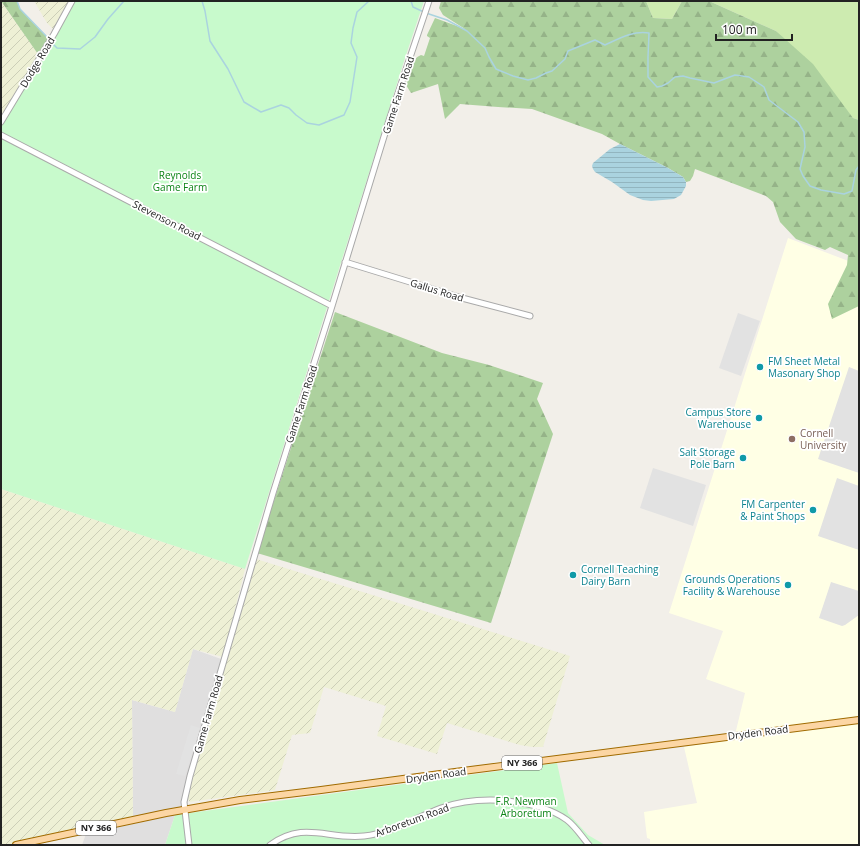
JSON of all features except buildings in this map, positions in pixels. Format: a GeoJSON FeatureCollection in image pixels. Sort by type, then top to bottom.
{"type":"FeatureCollection","features":[{"type":"Feature","properties":{"kind":"main road","name":"Dryden Road"},"geometry":{"type":"LineString","coordinates":[[16,845],[240,800],[859,720]]}},
{"type":"Feature","properties":{"kind":"street","name":"Dodge Road"},"geometry":{"type":"LineString","coordinates":[[1,122],[72,1]]}},
{"type":"Feature","properties":{"kind":"street","name":"Game Farm Road"},"geometry":{"type":"LineString","coordinates":[[189,845],[184,800],[192,769],[273,493],[390,117],[429,1]]}},
{"type":"Feature","properties":{"kind":"street","name":"Stevenson Road"},"geometry":{"type":"LineString","coordinates":[[1,135],[332,306]]}},
{"type":"Feature","properties":{"kind":"street","name":"Gallus Road"},"geometry":{"type":"LineString","coordinates":[[345,262],[462,298],[530,316]]}},
{"type":"Feature","properties":{"kind":"street","name":"Arboretum Road"},"geometry":{"type":"LineString","coordinates":[[270,845],[288,835],[300,832],[315,832],[340,836],[364,836],[375,834],[387,831],[443,808],[460,803],[494,800],[528,804],[558,814],[572,823],[589,845]]}},
{"type":"Feature","properties":{"kind":"shaded area"},"geometry":{"type":"Polygon","coordinates":[[[1,1],[40,57],[1,122],[1,1]]]}},
{"type":"Feature","properties":{"kind":"shaded area"},"geometry":{"type":"Polygon","coordinates":[[[34,1],[72,1],[55,31],[47,23],[34,1]]]}},
{"type":"Feature","properties":{"kind":"shaded area","name":"Cornell University"},"geometry":{"type":"Polygon","coordinates":[[[788,238],[859,265],[859,845],[650,845],[650,839],[647,838],[644,812],[697,803],[684,747],[734,739],[745,693],[706,679],[723,631],[669,613],[788,238]]]}},
{"type":"Feature","properties":{"kind":"shaded area"},"geometry":{"type":"Polygon","coordinates":[[[738,313],[760,321],[741,376],[719,368],[738,313]]]}},
{"type":"Feature","properties":{"kind":"shaded area"},"geometry":{"type":"Polygon","coordinates":[[[849,367],[859,371],[859,473],[818,459],[849,367]]]}},
{"type":"Feature","properties":{"kind":"shaded area"},"geometry":{"type":"Polygon","coordinates":[[[653,468],[706,485],[693,526],[640,508],[653,468]]]}},
{"type":"Feature","properties":{"kind":"shaded area"},"geometry":{"type":"Polygon","coordinates":[[[837,478],[859,486],[859,550],[818,536],[837,478]]]}},
{"type":"Feature","properties":{"kind":"shaded area"},"geometry":{"type":"Polygon","coordinates":[[[1,489],[245,569],[223,657],[193,649],[175,712],[132,700],[133,820],[16,845],[1,845],[1,489]]]}},
{"type":"Feature","properties":{"kind":"shaded area"},"geometry":{"type":"Polygon","coordinates":[[[256,559],[570,656],[543,747],[520,745],[447,723],[437,754],[377,736],[386,706],[324,687],[310,733],[292,735],[275,790],[189,802],[187,793],[256,559]]]}},
{"type":"Feature","properties":{"kind":"shaded area"},"geometry":{"type":"Polygon","coordinates":[[[831,582],[859,591],[859,615],[842,626],[819,618],[831,582]]]}},
{"type":"Feature","properties":{"kind":"shaded area"},"geometry":{"type":"Polygon","coordinates":[[[193,649],[224,660],[190,776],[185,810],[133,820],[132,700],[175,712],[193,649]]]}},
{"type":"Feature","properties":{"kind":"shaded area"},"geometry":{"type":"Polygon","coordinates":[[[191,725],[200,728],[185,776],[176,774],[191,725]]]}},
{"type":"Feature","properties":{"kind":"shaded area"},"geometry":{"type":"Polygon","coordinates":[[[175,815],[165,845],[82,845],[86,834],[175,815]]]}},
{"type":"Feature","properties":{"kind":"green space"},"geometry":{"type":"Polygon","coordinates":[[[1,1],[17,1],[20,9],[50,40],[40,57],[1,1]]]}},
{"type":"Feature","properties":{"kind":"green space","name":"Reynolds Game Farm"},"geometry":{"type":"Polygon","coordinates":[[[74,1],[424,1],[245,569],[1,489],[1,122],[74,1]]]}},
{"type":"Feature","properties":{"kind":"green space"},"geometry":{"type":"Polygon","coordinates":[[[441,1],[646,1],[653,18],[672,19],[682,1],[709,1],[776,31],[813,64],[853,118],[859,120],[859,306],[832,319],[828,304],[847,265],[848,255],[830,247],[825,250],[796,239],[780,222],[773,202],[766,196],[695,169],[690,181],[686,182],[683,177],[668,168],[602,134],[532,109],[460,104],[445,119],[438,84],[411,93],[406,85],[410,68],[414,60],[421,55],[424,56],[430,38],[427,35],[435,18],[465,29],[443,15],[439,8],[441,1]]]}},
{"type":"Feature","properties":{"kind":"green space"},"geometry":{"type":"Polygon","coordinates":[[[646,1],[682,1],[672,19],[653,18],[646,1]]]}},
{"type":"Feature","properties":{"kind":"green space"},"geometry":{"type":"Polygon","coordinates":[[[709,1],[859,1],[859,120],[853,118],[776,31],[709,1]]]}},
{"type":"Feature","properties":{"kind":"green space"},"geometry":{"type":"Polygon","coordinates":[[[335,312],[442,353],[489,365],[543,383],[537,399],[553,434],[491,623],[257,553],[335,312]]]}},
{"type":"Feature","properties":{"kind":"green space","name":"F.R. Newman Arboretum"},"geometry":{"type":"Polygon","coordinates":[[[557,763],[568,813],[588,835],[605,845],[165,845],[175,815],[557,763]]]}},
{"type":"Feature","properties":{"kind":"water"},"geometry":{"type":"Polygon","coordinates":[[[620,144],[683,177],[686,182],[686,186],[681,195],[674,199],[651,201],[643,200],[630,195],[595,172],[592,166],[593,163],[610,149],[620,144]]]}},
{"type":"Feature","properties":{"kind":"waterway"},"geometry":{"type":"LineString","coordinates":[[17,1],[20,9],[49,39]]}},
{"type":"Feature","properties":{"kind":"waterway"},"geometry":{"type":"LineString","coordinates":[[51,42],[57,48],[80,49],[95,37],[124,1]]}},
{"type":"Feature","properties":{"kind":"waterway"},"geometry":{"type":"LineString","coordinates":[[202,1],[210,41],[228,69],[244,102],[261,112],[281,105],[289,108],[307,123],[319,125],[344,115],[350,102],[357,57],[351,43],[353,28],[357,12],[369,1]]}},
{"type":"Feature","properties":{"kind":"waterway"},"geometry":{"type":"LineString","coordinates":[[411,1],[413,7],[447,20],[467,31],[485,48],[496,69],[528,80],[552,71],[565,59],[568,51],[595,40],[605,45],[632,34],[643,32],[649,33],[648,77],[657,87],[668,83],[675,77],[683,76],[714,83],[735,75],[749,77],[764,87],[769,100],[798,122],[804,132],[805,147],[800,169],[810,186],[821,190],[844,194],[852,191],[856,170],[859,166]]}},
{"type":"Feature","properties":{"kind":"place","name":"FM Sheet Metal Masonary Shop"},"geometry":{"type":"Point","coordinates":[760,367]}},
{"type":"Feature","properties":{"kind":"place","name":"Campus Store Warehouse"},"geometry":{"type":"Point","coordinates":[759,418]}},
{"type":"Feature","properties":{"kind":"place","name":"Cornell University"},"geometry":{"type":"Point","coordinates":[792,439]}},
{"type":"Feature","properties":{"kind":"place","name":"Salt Storage Pole Barn"},"geometry":{"type":"Point","coordinates":[743,458]}},
{"type":"Feature","properties":{"kind":"place","name":"FM Carpenter & Paint Shops"},"geometry":{"type":"Point","coordinates":[813,510]}},
{"type":"Feature","properties":{"kind":"place","name":"Cornell Teaching Dairy Barn"},"geometry":{"type":"Point","coordinates":[573,575]}},
{"type":"Feature","properties":{"kind":"place","name":"Grounds Operations Facility & Warehouse"},"geometry":{"type":"Point","coordinates":[788,585]}}]}
